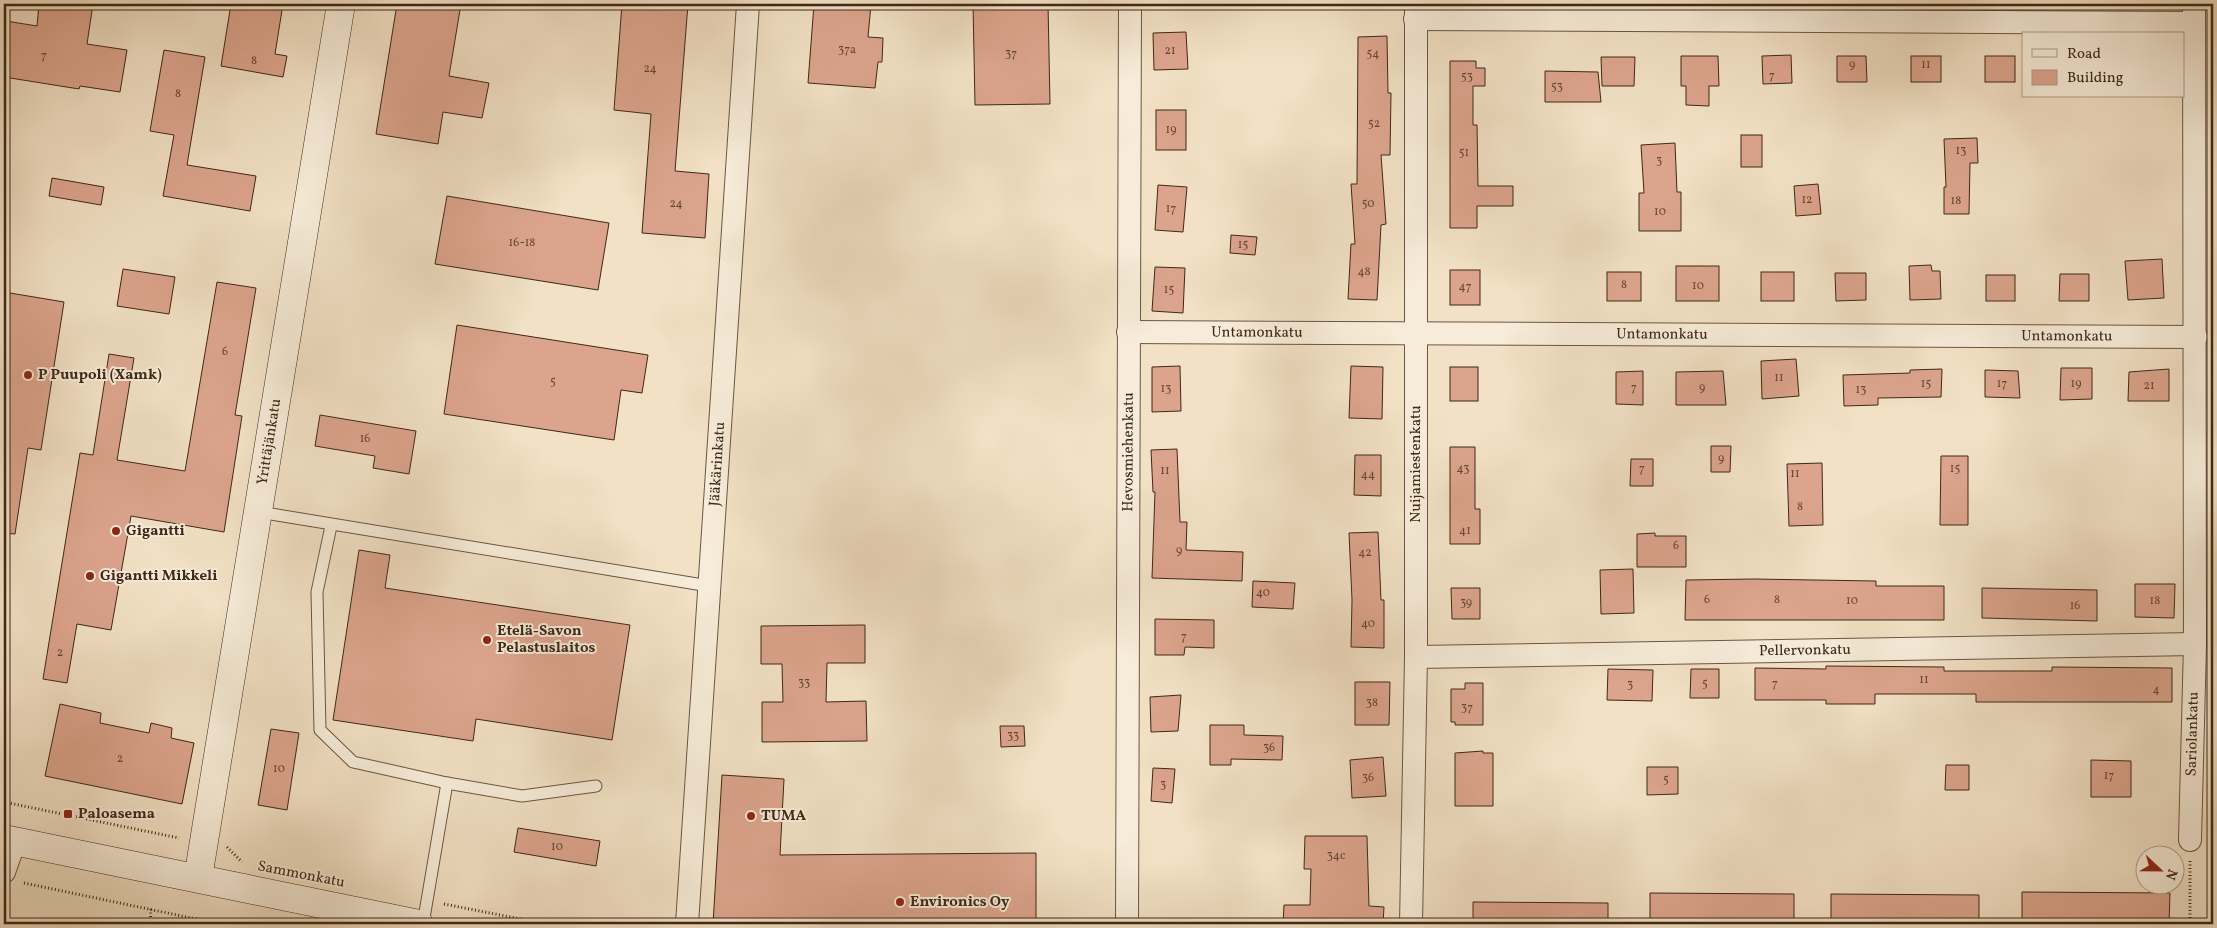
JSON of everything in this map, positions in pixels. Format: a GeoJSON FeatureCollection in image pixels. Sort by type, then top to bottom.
{"type":"FeatureCollection","features":[{"type":"Feature","properties":{"kind":"street","name":"Yrittäjänkatu"},"geometry":{"type":"LineString","coordinates":[[198,878],[341,4]]}},
{"type":"Feature","properties":{"kind":"street","name":"Jääkärinkatu"},"geometry":{"type":"LineString","coordinates":[[687,924],[748,4]]}},
{"type":"Feature","properties":{"kind":"street","name":"Hevosmiehenkatu"},"geometry":{"type":"LineString","coordinates":[[1128,924],[1130,4]]}},
{"type":"Feature","properties":{"kind":"street"},"geometry":{"type":"LineString","coordinates":[[1416,12],[2194,13]]}},
{"type":"Feature","properties":{"kind":"street","name":"Nuijamiestenkatu"},"geometry":{"type":"LineString","coordinates":[[1412,924],[1416,657],[1416,12]]}},
{"type":"Feature","properties":{"kind":"street","name":"Sariolankatu"},"geometry":{"type":"LineString","coordinates":[[2190,840],[2195,644],[2194,13]]}},
{"type":"Feature","properties":{"kind":"street","name":"Untamonkatu"},"geometry":{"type":"LineString","coordinates":[[1128,332],[2196,337]]}},
{"type":"Feature","properties":{"kind":"street","name":"Pellervonkatu"},"geometry":{"type":"LineString","coordinates":[[1416,657],[2195,644]]}},
{"type":"Feature","properties":{"kind":"street"},"geometry":{"type":"LineString","coordinates":[[9,840],[13,878]]}},
{"type":"Feature","properties":{"kind":"street","name":"Sammonkatu"},"geometry":{"type":"LineString","coordinates":[[9,840],[198,878],[359,918],[423,912]]}},
{"type":"Feature","properties":{"kind":"lane"},"geometry":{"type":"LineString","coordinates":[[259,512],[330,526],[709,586]]}},
{"type":"Feature","properties":{"kind":"lane"},"geometry":{"type":"LineString","coordinates":[[330,526],[317,592],[320,730],[353,762],[448,783],[522,796],[596,786]]}},
{"type":"Feature","properties":{"kind":"lane"},"geometry":{"type":"LineString","coordinates":[[423,924],[423,912],[448,783]]}},
{"type":"Feature","properties":{"kind":"path","name":"Sammonkatu"},"geometry":{"type":"LineString","coordinates":[[4,802],[230,848],[243,863]]}},
{"type":"Feature","properties":{"kind":"path"},"geometry":{"type":"LineString","coordinates":[[2190,840],[2190,923],[2213,922]]}},
{"type":"Feature","properties":{"kind":"path"},"geometry":{"type":"LineString","coordinates":[[13,878],[220,924]]}},
{"type":"Feature","properties":{"kind":"path"},"geometry":{"type":"LineString","coordinates":[[150,924],[151,909]]}},
{"type":"Feature","properties":{"kind":"path"},"geometry":{"type":"LineString","coordinates":[[423,912],[546,924]]}},
{"type":"Feature","properties":{"kind":"building"},"geometry":{"type":"Polygon","coordinates":[[[39,4],[93,4],[87,44],[127,50],[120,92],[80,86],[79,89],[4,77],[6,21],[37,26],[39,4]]]}},
{"type":"Feature","properties":{"kind":"building"},"geometry":{"type":"Polygon","coordinates":[[[231,4],[283,4],[275,54],[287,56],[283,77],[221,66],[231,4]]]}},
{"type":"Feature","properties":{"kind":"building"},"geometry":{"type":"Polygon","coordinates":[[[397,4],[461,4],[449,76],[489,83],[482,118],[443,112],[438,144],[376,134],[397,4]]]}},
{"type":"Feature","properties":{"kind":"building"},"geometry":{"type":"Polygon","coordinates":[[[622,4],[688,4],[675,171],[709,174],[705,238],[642,233],[651,114],[614,110],[622,4]]]}},
{"type":"Feature","properties":{"kind":"building"},"geometry":{"type":"Polygon","coordinates":[[[814,4],[871,4],[868,37],[883,38],[882,62],[878,62],[875,88],[808,83],[814,4]]]}},
{"type":"Feature","properties":{"kind":"building"},"geometry":{"type":"Polygon","coordinates":[[[973,4],[1048,4],[1050,104],[975,105],[973,4]]]}},
{"type":"Feature","properties":{"kind":"building"},"geometry":{"type":"Polygon","coordinates":[[[1186,32],[1188,69],[1154,70],[1153,33],[1186,32]]]}},
{"type":"Feature","properties":{"kind":"building"},"geometry":{"type":"Polygon","coordinates":[[[1387,36],[1388,93],[1391,93],[1390,155],[1381,155],[1386,224],[1381,225],[1377,300],[1348,299],[1351,244],[1355,244],[1351,184],[1357,184],[1358,37],[1387,36]]]}},
{"type":"Feature","properties":{"kind":"building"},"geometry":{"type":"Polygon","coordinates":[[[164,50],[205,57],[187,165],[256,176],[250,211],[163,196],[174,135],[150,131],[164,50]]]}},
{"type":"Feature","properties":{"kind":"building"},"geometry":{"type":"Polygon","coordinates":[[[1791,55],[1792,83],[1763,84],[1762,56],[1791,55]]]}},
{"type":"Feature","properties":{"kind":"building"},"geometry":{"type":"Polygon","coordinates":[[[1681,56],[1718,56],[1719,86],[1709,86],[1709,106],[1686,105],[1686,86],[1681,86],[1681,56]]]}},
{"type":"Feature","properties":{"kind":"building"},"geometry":{"type":"Polygon","coordinates":[[[1837,56],[1866,56],[1867,82],[1837,82],[1837,56]]]}},
{"type":"Feature","properties":{"kind":"building"},"geometry":{"type":"Polygon","coordinates":[[[1911,56],[1941,56],[1941,82],[1911,82],[1911,56]]]}},
{"type":"Feature","properties":{"kind":"building"},"geometry":{"type":"Polygon","coordinates":[[[1985,56],[2015,56],[2015,82],[1985,82],[1985,56]]]}},
{"type":"Feature","properties":{"kind":"building"},"geometry":{"type":"Polygon","coordinates":[[[1601,57],[1635,57],[1634,86],[1602,86],[1601,57]]]}},
{"type":"Feature","properties":{"kind":"building"},"geometry":{"type":"Polygon","coordinates":[[[1450,61],[1476,61],[1476,68],[1485,68],[1485,86],[1473,86],[1473,125],[1477,125],[1478,186],[1513,186],[1513,206],[1477,206],[1477,228],[1450,228],[1450,61]]]}},
{"type":"Feature","properties":{"kind":"building"},"geometry":{"type":"Polygon","coordinates":[[[1545,71],[1598,72],[1601,102],[1545,102],[1545,71]]]}},
{"type":"Feature","properties":{"kind":"building"},"geometry":{"type":"Polygon","coordinates":[[[1156,110],[1186,110],[1186,150],[1156,150],[1156,110]]]}},
{"type":"Feature","properties":{"kind":"building"},"geometry":{"type":"Polygon","coordinates":[[[1741,135],[1762,135],[1762,167],[1741,167],[1741,135]]]}},
{"type":"Feature","properties":{"kind":"building"},"geometry":{"type":"Polygon","coordinates":[[[1977,138],[1978,163],[1970,163],[1969,214],[1944,214],[1944,187],[1946,187],[1944,139],[1977,138]]]}},
{"type":"Feature","properties":{"kind":"building"},"geometry":{"type":"Polygon","coordinates":[[[1675,143],[1677,192],[1681,192],[1681,231],[1639,231],[1639,193],[1644,193],[1641,145],[1675,143]]]}},
{"type":"Feature","properties":{"kind":"building"},"geometry":{"type":"Polygon","coordinates":[[[52,178],[104,187],[101,205],[49,196],[52,178]]]}},
{"type":"Feature","properties":{"kind":"building"},"geometry":{"type":"Polygon","coordinates":[[[1818,184],[1821,214],[1796,216],[1794,186],[1818,184]]]}},
{"type":"Feature","properties":{"kind":"building"},"geometry":{"type":"Polygon","coordinates":[[[1158,185],[1187,187],[1183,232],[1155,230],[1158,185]]]}},
{"type":"Feature","properties":{"kind":"building"},"geometry":{"type":"Polygon","coordinates":[[[447,196],[609,223],[598,290],[435,264],[447,196]]]}},
{"type":"Feature","properties":{"kind":"building"},"geometry":{"type":"Polygon","coordinates":[[[1231,235],[1257,237],[1255,255],[1230,253],[1231,235]]]}},
{"type":"Feature","properties":{"kind":"building"},"geometry":{"type":"Polygon","coordinates":[[[2162,259],[2164,298],[2128,300],[2125,261],[2162,259]]]}},
{"type":"Feature","properties":{"kind":"building"},"geometry":{"type":"Polygon","coordinates":[[[1931,265],[1932,271],[1940,271],[1941,299],[1910,300],[1909,266],[1931,265]]]}},
{"type":"Feature","properties":{"kind":"building"},"geometry":{"type":"Polygon","coordinates":[[[1676,266],[1719,266],[1719,301],[1676,301],[1676,266]]]}},
{"type":"Feature","properties":{"kind":"building"},"geometry":{"type":"Polygon","coordinates":[[[1155,267],[1185,268],[1183,313],[1152,311],[1155,267]]]}},
{"type":"Feature","properties":{"kind":"building"},"geometry":{"type":"Polygon","coordinates":[[[123,269],[175,277],[169,314],[117,306],[123,269]]]}},
{"type":"Feature","properties":{"kind":"building"},"geometry":{"type":"Polygon","coordinates":[[[1450,270],[1480,270],[1480,305],[1450,305],[1450,270]]]}},
{"type":"Feature","properties":{"kind":"building"},"geometry":{"type":"Polygon","coordinates":[[[1607,272],[1641,272],[1641,301],[1607,301],[1607,272]]]}},
{"type":"Feature","properties":{"kind":"building"},"geometry":{"type":"Polygon","coordinates":[[[1761,272],[1794,272],[1794,301],[1761,301],[1761,272]]]}},
{"type":"Feature","properties":{"kind":"building"},"geometry":{"type":"Polygon","coordinates":[[[1835,273],[1866,273],[1866,300],[1836,301],[1835,273]]]}},
{"type":"Feature","properties":{"kind":"building"},"geometry":{"type":"Polygon","coordinates":[[[2060,274],[2089,274],[2089,301],[2059,301],[2060,274]]]}},
{"type":"Feature","properties":{"kind":"building"},"geometry":{"type":"Polygon","coordinates":[[[1986,275],[2015,275],[2015,301],[1986,301],[1986,275]]]}},
{"type":"Feature","properties":{"kind":"building"},"geometry":{"type":"Polygon","coordinates":[[[217,282],[256,288],[235,415],[242,416],[224,532],[131,516],[111,630],[77,624],[67,683],[43,679],[80,453],[93,455],[109,354],[134,358],[117,460],[185,471],[217,282]]]}},
{"type":"Feature","properties":{"kind":"building","name":"P Puupoli (Xamk)"},"geometry":{"type":"Polygon","coordinates":[[[4,292],[64,302],[41,450],[28,448],[15,534],[4,533],[4,292]]]}},
{"type":"Feature","properties":{"kind":"building"},"geometry":{"type":"Polygon","coordinates":[[[457,325],[648,355],[642,393],[621,390],[614,440],[444,414],[457,325]]]}},
{"type":"Feature","properties":{"kind":"building"},"geometry":{"type":"Polygon","coordinates":[[[1796,359],[1799,396],[1762,399],[1761,361],[1796,359]]]}},
{"type":"Feature","properties":{"kind":"building"},"geometry":{"type":"Polygon","coordinates":[[[1180,366],[1181,411],[1152,412],[1152,367],[1180,366]]]}},
{"type":"Feature","properties":{"kind":"building"},"geometry":{"type":"Polygon","coordinates":[[[1351,366],[1383,367],[1382,419],[1349,418],[1351,366]]]}},
{"type":"Feature","properties":{"kind":"building"},"geometry":{"type":"Polygon","coordinates":[[[1450,367],[1478,367],[1478,401],[1450,401],[1450,367]]]}},
{"type":"Feature","properties":{"kind":"building"},"geometry":{"type":"Polygon","coordinates":[[[2061,368],[2092,368],[2092,399],[2060,400],[2061,368]]]}},
{"type":"Feature","properties":{"kind":"building"},"geometry":{"type":"Polygon","coordinates":[[[1942,369],[1941,397],[1878,398],[1878,405],[1844,406],[1843,375],[1910,373],[1910,370],[1942,369]]]}},
{"type":"Feature","properties":{"kind":"building"},"geometry":{"type":"Polygon","coordinates":[[[2169,369],[2169,401],[2128,401],[2129,372],[2169,369]]]}},
{"type":"Feature","properties":{"kind":"building"},"geometry":{"type":"Polygon","coordinates":[[[1985,370],[2018,371],[2020,398],[1985,397],[1985,370]]]}},
{"type":"Feature","properties":{"kind":"building"},"geometry":{"type":"Polygon","coordinates":[[[1643,371],[1643,405],[1616,404],[1616,372],[1643,371]]]}},
{"type":"Feature","properties":{"kind":"building"},"geometry":{"type":"Polygon","coordinates":[[[1723,371],[1726,405],[1676,405],[1676,372],[1723,371]]]}},
{"type":"Feature","properties":{"kind":"building"},"geometry":{"type":"Polygon","coordinates":[[[320,415],[416,431],[409,474],[373,468],[375,456],[315,446],[320,415]]]}},
{"type":"Feature","properties":{"kind":"building"},"geometry":{"type":"Polygon","coordinates":[[[1711,446],[1731,446],[1730,472],[1711,472],[1711,446]]]}},
{"type":"Feature","properties":{"kind":"building"},"geometry":{"type":"Polygon","coordinates":[[[1450,447],[1475,447],[1475,509],[1480,509],[1480,544],[1450,544],[1450,447]]]}},
{"type":"Feature","properties":{"kind":"building"},"geometry":{"type":"Polygon","coordinates":[[[1177,449],[1180,522],[1187,522],[1186,550],[1243,552],[1242,581],[1152,578],[1155,492],[1153,492],[1151,450],[1177,449]]]}},
{"type":"Feature","properties":{"kind":"building"},"geometry":{"type":"Polygon","coordinates":[[[1355,455],[1381,455],[1381,496],[1354,495],[1355,455]]]}},
{"type":"Feature","properties":{"kind":"building"},"geometry":{"type":"Polygon","coordinates":[[[1941,456],[1968,456],[1968,525],[1940,525],[1941,456]]]}},
{"type":"Feature","properties":{"kind":"building"},"geometry":{"type":"Polygon","coordinates":[[[1631,459],[1653,459],[1653,486],[1630,486],[1631,459]]]}},
{"type":"Feature","properties":{"kind":"building"},"geometry":{"type":"Polygon","coordinates":[[[1822,463],[1823,525],[1789,526],[1787,464],[1822,463]]]}},
{"type":"Feature","properties":{"kind":"building"},"geometry":{"type":"Polygon","coordinates":[[[1378,532],[1381,600],[1384,600],[1384,648],[1351,647],[1352,600],[1349,533],[1378,532]]]}},
{"type":"Feature","properties":{"kind":"building"},"geometry":{"type":"Polygon","coordinates":[[[1655,533],[1655,536],[1686,536],[1686,567],[1637,567],[1637,534],[1655,533]]]}},
{"type":"Feature","properties":{"kind":"building","name":"Etelä-Savon Pelastuslaitos"},"geometry":{"type":"Polygon","coordinates":[[[359,550],[390,555],[385,588],[630,625],[612,740],[476,719],[473,741],[333,720],[359,550]]]}},
{"type":"Feature","properties":{"kind":"building"},"geometry":{"type":"Polygon","coordinates":[[[1633,569],[1634,613],[1601,614],[1600,570],[1633,569]]]}},
{"type":"Feature","properties":{"kind":"building"},"geometry":{"type":"Polygon","coordinates":[[[1686,580],[1876,581],[1876,586],[1944,586],[1944,620],[1685,620],[1686,580]]]}},
{"type":"Feature","properties":{"kind":"building"},"geometry":{"type":"Polygon","coordinates":[[[1253,581],[1295,583],[1293,609],[1252,607],[1253,581]]]}},
{"type":"Feature","properties":{"kind":"building"},"geometry":{"type":"Polygon","coordinates":[[[2135,584],[2175,584],[2174,618],[2135,617],[2135,584]]]}},
{"type":"Feature","properties":{"kind":"building"},"geometry":{"type":"Polygon","coordinates":[[[1451,588],[1480,588],[1480,619],[1452,619],[1451,588]]]}},
{"type":"Feature","properties":{"kind":"building"},"geometry":{"type":"Polygon","coordinates":[[[1982,588],[2097,590],[2097,621],[1982,618],[1982,588]]]}},
{"type":"Feature","properties":{"kind":"building"},"geometry":{"type":"Polygon","coordinates":[[[1155,619],[1214,620],[1214,648],[1185,647],[1184,655],[1155,655],[1155,619]]]}},
{"type":"Feature","properties":{"kind":"building"},"geometry":{"type":"Polygon","coordinates":[[[865,625],[865,663],[827,663],[826,702],[866,701],[867,741],[762,742],[762,702],[783,702],[782,664],[761,664],[761,626],[865,625]]]}},
{"type":"Feature","properties":{"kind":"building"},"geometry":{"type":"Polygon","coordinates":[[[1826,666],[1944,667],[1944,671],[2052,671],[2052,667],[2172,668],[2172,702],[1976,702],[1976,694],[1875,694],[1875,704],[1826,704],[1826,700],[1755,700],[1755,668],[1826,669],[1826,666]]]}},
{"type":"Feature","properties":{"kind":"building"},"geometry":{"type":"Polygon","coordinates":[[[1608,669],[1653,670],[1652,701],[1607,700],[1608,669]]]}},
{"type":"Feature","properties":{"kind":"building"},"geometry":{"type":"Polygon","coordinates":[[[1691,669],[1719,669],[1719,698],[1690,698],[1691,669]]]}},
{"type":"Feature","properties":{"kind":"building"},"geometry":{"type":"Polygon","coordinates":[[[1355,682],[1390,682],[1389,725],[1355,725],[1355,682]]]}},
{"type":"Feature","properties":{"kind":"building"},"geometry":{"type":"Polygon","coordinates":[[[1465,683],[1483,683],[1483,725],[1455,725],[1455,722],[1451,722],[1451,689],[1465,689],[1465,683]]]}},
{"type":"Feature","properties":{"kind":"building"},"geometry":{"type":"Polygon","coordinates":[[[1181,695],[1178,731],[1151,732],[1150,697],[1181,695]]]}},
{"type":"Feature","properties":{"kind":"building"},"geometry":{"type":"Polygon","coordinates":[[[60,704],[101,713],[100,723],[149,733],[151,723],[172,728],[171,738],[194,743],[182,804],[45,776],[60,704]]]}},
{"type":"Feature","properties":{"kind":"building"},"geometry":{"type":"Polygon","coordinates":[[[1210,725],[1244,725],[1244,735],[1283,736],[1282,760],[1231,759],[1231,765],[1210,765],[1210,725]]]}},
{"type":"Feature","properties":{"kind":"building"},"geometry":{"type":"Polygon","coordinates":[[[1000,726],[1024,726],[1025,746],[1001,747],[1000,726]]]}},
{"type":"Feature","properties":{"kind":"building"},"geometry":{"type":"Polygon","coordinates":[[[271,729],[299,733],[287,810],[258,805],[271,729]]]}},
{"type":"Feature","properties":{"kind":"building"},"geometry":{"type":"Polygon","coordinates":[[[1483,751],[1483,753],[1493,753],[1493,806],[1455,806],[1455,753],[1483,751]]]}},
{"type":"Feature","properties":{"kind":"building"},"geometry":{"type":"Polygon","coordinates":[[[1383,757],[1386,796],[1352,798],[1350,760],[1383,757]]]}},
{"type":"Feature","properties":{"kind":"building"},"geometry":{"type":"Polygon","coordinates":[[[2091,760],[2131,761],[2131,797],[2091,797],[2091,760]]]}},
{"type":"Feature","properties":{"kind":"building"},"geometry":{"type":"Polygon","coordinates":[[[1946,765],[1969,765],[1969,790],[1945,790],[1946,765]]]}},
{"type":"Feature","properties":{"kind":"building"},"geometry":{"type":"Polygon","coordinates":[[[1647,767],[1678,767],[1678,794],[1647,795],[1647,767]]]}},
{"type":"Feature","properties":{"kind":"building"},"geometry":{"type":"Polygon","coordinates":[[[1153,768],[1175,769],[1172,803],[1151,801],[1153,768]]]}},
{"type":"Feature","properties":{"kind":"building","name":"TUMA"},"geometry":{"type":"Polygon","coordinates":[[[722,775],[784,779],[780,855],[1036,853],[1036,924],[713,924],[722,775]]]}},
{"type":"Feature","properties":{"kind":"building"},"geometry":{"type":"Polygon","coordinates":[[[518,828],[600,841],[596,866],[514,852],[518,828]]]}},
{"type":"Feature","properties":{"kind":"building"},"geometry":{"type":"Polygon","coordinates":[[[1305,836],[1367,836],[1369,906],[1384,907],[1383,924],[1283,924],[1284,905],[1310,905],[1311,869],[1304,869],[1305,836]]]}},
{"type":"Feature","properties":{"kind":"building"},"geometry":{"type":"Polygon","coordinates":[[[2022,892],[2134,893],[2134,896],[2170,896],[2169,924],[2022,924],[2022,892]]]}},
{"type":"Feature","properties":{"kind":"building"},"geometry":{"type":"Polygon","coordinates":[[[1650,893],[1794,894],[1794,924],[1650,924],[1650,893]]]}},
{"type":"Feature","properties":{"kind":"building"},"geometry":{"type":"Polygon","coordinates":[[[1831,894],[1979,895],[1979,924],[1831,924],[1831,894]]]}},
{"type":"Feature","properties":{"kind":"building"},"geometry":{"type":"Polygon","coordinates":[[[1473,902],[1608,903],[1608,924],[1473,924],[1473,902]]]}},
{"type":"Feature","properties":{"kind":"place","name":"P Puupoli (Xamk)"},"geometry":{"type":"Point","coordinates":[28,375]}},
{"type":"Feature","properties":{"kind":"place","name":"Gigantti"},"geometry":{"type":"Point","coordinates":[116,531]}},
{"type":"Feature","properties":{"kind":"place","name":"Gigantti Mikkeli"},"geometry":{"type":"Point","coordinates":[90,576]}},
{"type":"Feature","properties":{"kind":"place","name":"Etelä-Savon Pelastuslaitos"},"geometry":{"type":"Point","coordinates":[487,640]}},
{"type":"Feature","properties":{"kind":"place","name":"Paloasema"},"geometry":{"type":"Point","coordinates":[68,814]}},
{"type":"Feature","properties":{"kind":"place","name":"TUMA"},"geometry":{"type":"Point","coordinates":[751,816]}},
{"type":"Feature","properties":{"kind":"place","name":"Environics Oy"},"geometry":{"type":"Point","coordinates":[900,902]}}]}
